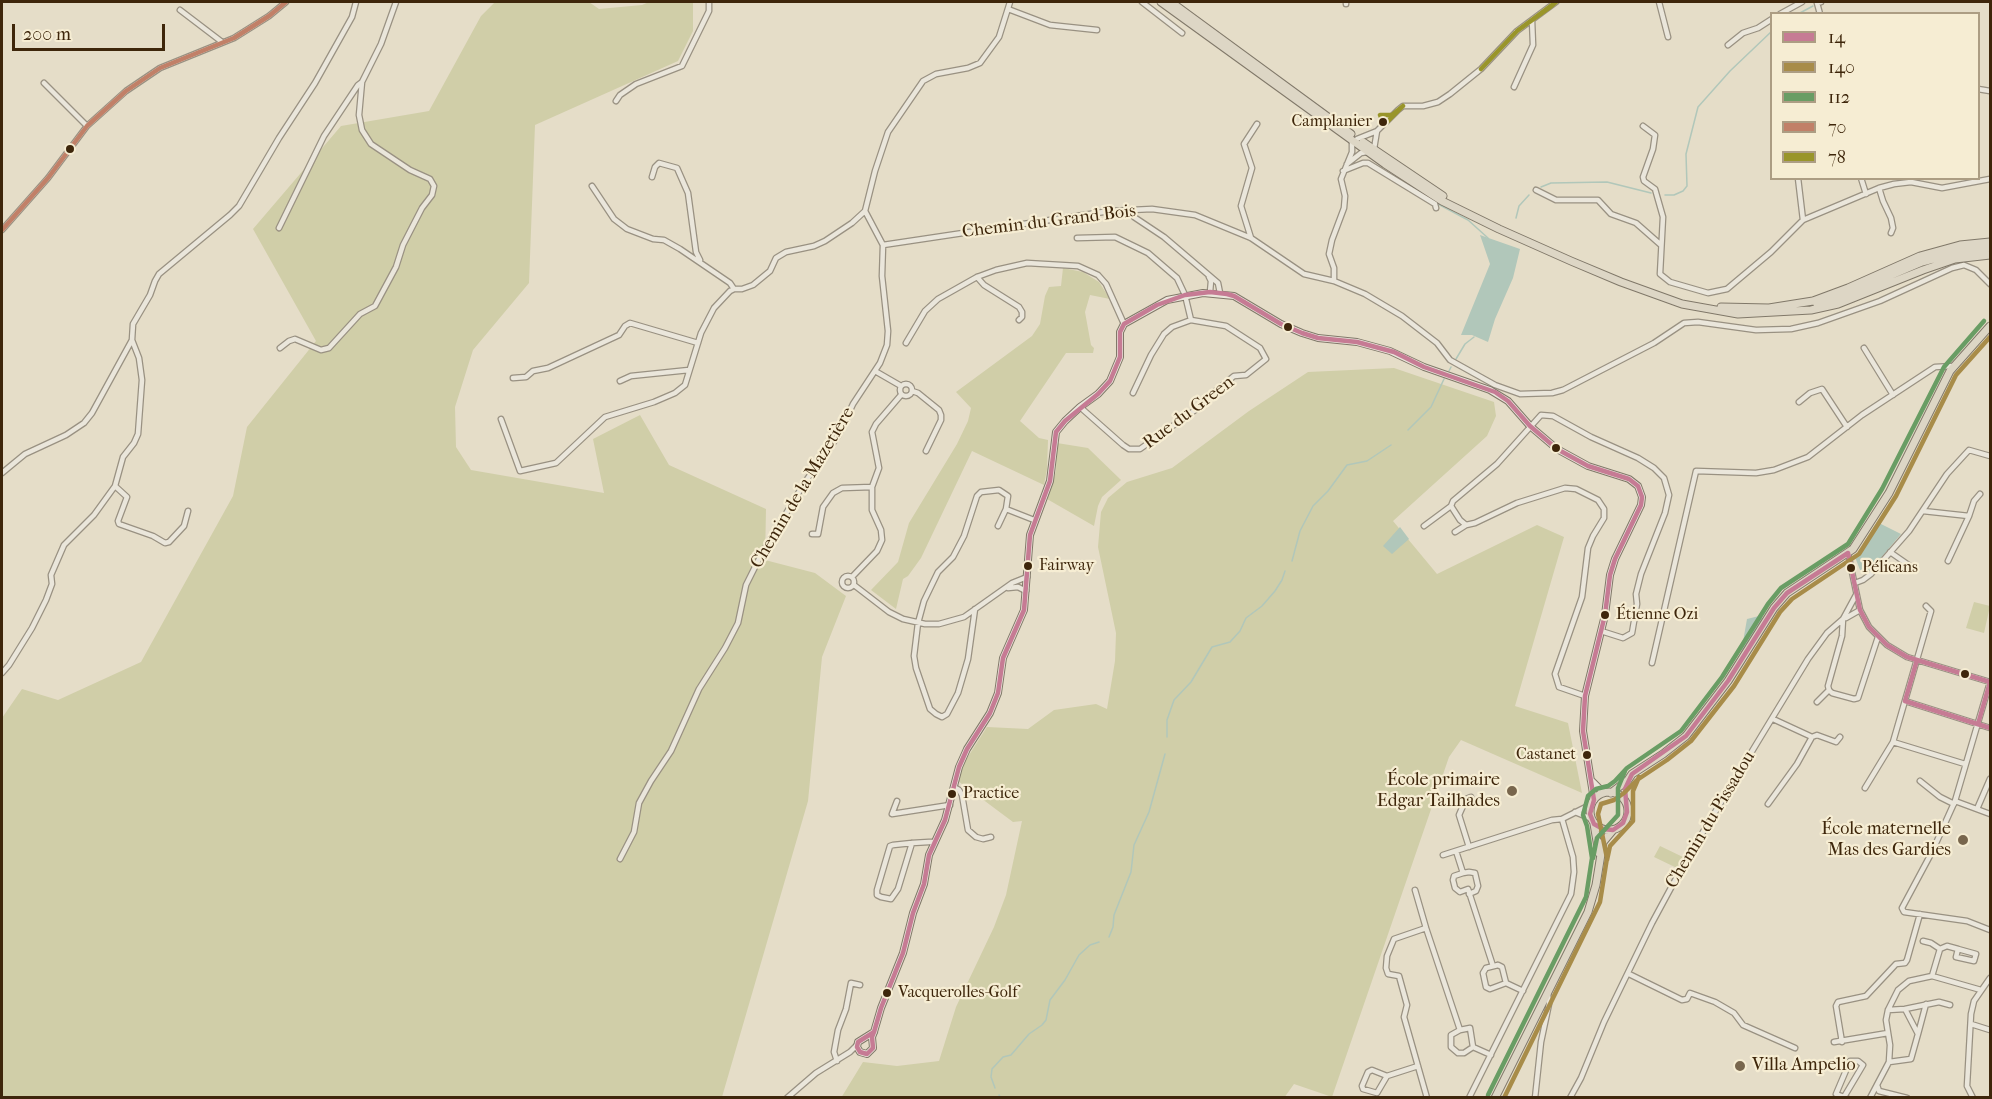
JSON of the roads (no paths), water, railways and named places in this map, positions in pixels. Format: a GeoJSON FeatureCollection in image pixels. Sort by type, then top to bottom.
{"type":"FeatureCollection","features":[{"type":"Feature","properties":{"kind":"main road"},"geometry":{"type":"LineString","coordinates":[[1161,2],[1371,151],[1468,213],[1521,240],[1682,304],[1723,312],[1754,314],[1811,310],[1838,304],[1955,259],[1990,255]]}},
{"type":"Feature","properties":{"kind":"main road"},"geometry":{"type":"LineString","coordinates":[[1171,2],[1355,140]]}},
{"type":"Feature","properties":{"kind":"main road"},"geometry":{"type":"LineString","coordinates":[[1642,290],[1726,308],[1786,306],[1813,301],[1848,288],[1920,256],[1960,245],[1990,242]]}},
{"type":"Feature","properties":{"kind":"main road"},"geometry":{"type":"LineString","coordinates":[[1791,311],[1835,298],[1922,262],[1945,255],[1990,248]]}},
{"type":"Feature","properties":{"kind":"main road"},"geometry":{"type":"LineString","coordinates":[[1624,801],[1628,780],[1632,774],[1663,754],[1686,735],[1728,681],[1774,608],[1787,593],[1848,553],[1862,538],[1889,493],[1953,366],[1990,326]]}},
{"type":"Feature","properties":{"kind":"main road"},"geometry":{"type":"LineString","coordinates":[[1600,858],[1593,821],[1593,802],[1628,780]]}},
{"type":"Feature","properties":{"kind":"main road"},"geometry":{"type":"LineString","coordinates":[[1495,1098],[1588,912],[1596,885],[1603,842],[1626,818],[1627,809],[1624,801],[1616,794],[1607,793]]}},
{"type":"Feature","properties":{"kind":"main road"},"geometry":{"type":"LineString","coordinates":[[1593,821],[1603,829],[1613,830]]}},
{"type":"Feature","properties":{"kind":"street"},"geometry":{"type":"LineString","coordinates":[[2,230],[48,178],[87,126],[140,81],[160,68],[234,38],[269,16],[286,2]]}},
{"type":"Feature","properties":{"kind":"street"},"geometry":{"type":"LineString","coordinates":[[2,673],[37,619],[52,584],[51,575],[64,545],[94,515],[115,486],[123,457],[138,434],[142,380],[139,358],[132,340],[133,324],[159,274],[230,215],[243,200],[279,138],[315,83],[352,17],[356,2]]}},
{"type":"Feature","properties":{"kind":"street"},"geometry":{"type":"LineString","coordinates":[[280,348],[295,339],[321,350],[329,348],[360,314],[375,306],[396,267],[403,245],[422,208],[432,195],[434,186],[430,179],[410,170],[371,144],[362,129],[359,115],[362,82],[381,44],[396,2]]}},
{"type":"Feature","properties":{"kind":"street"},"geometry":{"type":"LineString","coordinates":[[616,101],[620,95],[636,84],[682,66],[709,11],[709,2]]}},
{"type":"Feature","properties":{"kind":"street"},"geometry":{"type":"LineString","coordinates":[[501,418],[518,468],[523,471],[556,463],[605,417],[675,393],[685,385],[698,343],[714,308],[734,289],[753,285],[770,271],[776,258],[786,252],[814,246],[825,241],[865,211],[888,132],[898,116],[923,81],[936,74],[968,68],[980,63],[999,37],[1010,2]]}},
{"type":"Feature","properties":{"kind":"street"},"geometry":{"type":"LineString","coordinates":[[1142,2],[1182,33]]}},
{"type":"Feature","properties":{"kind":"street"},"geometry":{"type":"LineString","coordinates":[[1334,280],[1334,268],[1329,254],[1346,196],[1341,178],[1355,140],[1377,131],[1403,106],[1424,106],[1438,102],[1450,94],[1481,69],[1517,31],[1556,2]]}},
{"type":"Feature","properties":{"kind":"street"},"geometry":{"type":"LineString","coordinates":[[1659,2],[1668,37]]}},
{"type":"Feature","properties":{"kind":"street"},"geometry":{"type":"LineString","coordinates":[[1784,12],[1802,2]]}},
{"type":"Feature","properties":{"kind":"street"},"geometry":{"type":"LineString","coordinates":[[1809,2],[1818,4]]}},
{"type":"Feature","properties":{"kind":"street"},"geometry":{"type":"LineString","coordinates":[[1008,9],[1050,25],[1097,30]]}},
{"type":"Feature","properties":{"kind":"street"},"geometry":{"type":"LineString","coordinates":[[180,10],[222,42]]}},
{"type":"Feature","properties":{"kind":"street"},"geometry":{"type":"LineString","coordinates":[[1514,87],[1533,45],[1532,20]]}},
{"type":"Feature","properties":{"kind":"street"},"geometry":{"type":"LineString","coordinates":[[1728,45],[1743,33],[1758,28],[1770,20]]}},
{"type":"Feature","properties":{"kind":"street"},"geometry":{"type":"LineString","coordinates":[[279,228],[324,136],[362,82]]}},
{"type":"Feature","properties":{"kind":"street"},"geometry":{"type":"LineString","coordinates":[[44,83],[87,126]]}},
{"type":"Feature","properties":{"kind":"street"},"geometry":{"type":"LineString","coordinates":[[1251,238],[1241,206],[1252,168],[1244,144],[1257,124]]}},
{"type":"Feature","properties":{"kind":"street"},"geometry":{"type":"LineString","coordinates":[[1643,126],[1655,135],[1653,149],[1643,177],[1644,181],[1655,188],[1663,217],[1660,274],[1670,282],[1714,293],[1727,288],[1771,252],[1803,220],[1879,188],[1911,182],[1942,188],[1990,178]]}},
{"type":"Feature","properties":{"kind":"street"},"geometry":{"type":"LineString","coordinates":[[1344,168],[1361,153],[1371,151],[1377,131]]}},
{"type":"Feature","properties":{"kind":"street"},"geometry":{"type":"LineString","coordinates":[[652,177],[658,163],[677,168],[688,192],[696,252],[701,263]]}},
{"type":"Feature","properties":{"kind":"street"},"geometry":{"type":"LineString","coordinates":[[1344,168],[1368,163],[1435,204],[1436,208]]}},
{"type":"Feature","properties":{"kind":"street"},"geometry":{"type":"LineString","coordinates":[[1798,180],[1803,220]]}},
{"type":"Feature","properties":{"kind":"street"},"geometry":{"type":"LineString","coordinates":[[1862,180],[1866,194]]}},
{"type":"Feature","properties":{"kind":"street"},"geometry":{"type":"LineString","coordinates":[[592,186],[614,219],[627,229],[653,239],[664,240],[730,283],[734,289]]}},
{"type":"Feature","properties":{"kind":"street"},"geometry":{"type":"LineString","coordinates":[[1879,188],[1891,218],[1893,228],[1891,233]]}},
{"type":"Feature","properties":{"kind":"street"},"geometry":{"type":"LineString","coordinates":[[1536,190],[1556,200],[1598,200],[1611,214],[1636,223],[1661,245]]}},
{"type":"Feature","properties":{"kind":"street","name":"Chemin du Grand Bois"},"geometry":{"type":"LineString","coordinates":[[883,245],[1110,211],[1152,209],[1196,215],[1251,238],[1304,274],[1334,280],[1365,294],[1402,316],[1437,343],[1455,364],[1494,385],[1520,394],[1552,393],[1563,390],[1654,343],[1684,323],[1698,322],[1756,330],[1809,325],[1880,301],[1952,268],[1964,265],[1976,270],[1990,284]]}},
{"type":"Feature","properties":{"kind":"street"},"geometry":{"type":"LineString","coordinates":[[1129,210],[1134,217],[1164,237],[1218,283],[1220,293]]}},
{"type":"Feature","properties":{"kind":"street"},"geometry":{"type":"LineString","coordinates":[[865,211],[883,245]]}},
{"type":"Feature","properties":{"kind":"street"},"geometry":{"type":"LineString","coordinates":[[1077,238],[1115,237],[1136,246],[1166,266],[1178,278],[1185,295],[1191,320],[1179,323],[1164,334],[1133,393]]}},
{"type":"Feature","properties":{"kind":"street","name":"Chemin de la Mazetière"},"geometry":{"type":"LineString","coordinates":[[620,859],[634,832],[639,803],[651,780],[671,751],[699,689],[738,623],[746,585],[761,555],[805,482],[838,436],[853,404],[875,371],[887,345],[888,331],[882,276],[883,245]]}},
{"type":"Feature","properties":{"kind":"street"},"geometry":{"type":"LineString","coordinates":[[906,343],[925,311],[938,299],[977,278],[1018,264],[1045,263],[1089,269],[1103,279],[1124,324]]}},
{"type":"Feature","properties":{"kind":"street"},"geometry":{"type":"LineString","coordinates":[[1209,276],[1210,292]]}},
{"type":"Feature","properties":{"kind":"street"},"geometry":{"type":"LineString","coordinates":[[977,278],[1019,307],[1022,317],[1019,321]]}},
{"type":"Feature","properties":{"kind":"street"},"geometry":{"type":"LineString","coordinates":[[858,1048],[859,1040],[868,1039],[874,1032],[903,953],[913,913],[924,884],[929,855],[950,805],[961,762],[996,700],[1004,658],[1022,618],[1029,547],[1034,520],[1050,481],[1056,432],[1112,378],[1120,357],[1120,332],[1124,324],[1167,300],[1210,292],[1234,296],[1281,324],[1302,333],[1318,338],[1358,342],[1390,351],[1424,367],[1490,390],[1508,401],[1530,426],[1570,457],[1594,468],[1629,479],[1638,486],[1641,492],[1641,506],[1615,559],[1610,575],[1601,631],[1585,696],[1583,731],[1585,753],[1592,781],[1593,802],[1563,822],[1443,855]]}},
{"type":"Feature","properties":{"kind":"street","name":"Rue du Green"},"geometry":{"type":"LineString","coordinates":[[1080,407],[1123,445],[1129,449],[1140,450],[1208,401],[1213,393],[1234,376],[1246,375],[1266,359],[1260,348],[1226,326],[1191,320]]}},
{"type":"Feature","properties":{"kind":"street"},"geometry":{"type":"LineString","coordinates":[[513,378],[526,377],[533,369],[548,368],[619,335],[625,326],[630,324],[698,343]]}},
{"type":"Feature","properties":{"kind":"street"},"geometry":{"type":"LineString","coordinates":[[2,473],[25,454],[66,435],[84,423],[92,413],[132,340]]}},
{"type":"Feature","properties":{"kind":"street"},"geometry":{"type":"LineString","coordinates":[[1864,348],[1893,394]]}},
{"type":"Feature","properties":{"kind":"street"},"geometry":{"type":"LineString","coordinates":[[1652,663],[1696,471],[1755,473],[1774,470],[1808,457],[1846,427],[1935,367],[1953,366]]}},
{"type":"Feature","properties":{"kind":"street"},"geometry":{"type":"LineString","coordinates":[[620,381],[631,376],[689,370]]}},
{"type":"Feature","properties":{"kind":"street"},"geometry":{"type":"LineString","coordinates":[[875,371],[901,386],[908,384],[912,391],[918,393],[939,410],[940,420],[926,451]]}},
{"type":"Feature","properties":{"kind":"street"},"geometry":{"type":"LineString","coordinates":[[901,386],[899,392],[901,395]]}},
{"type":"Feature","properties":{"kind":"street"},"geometry":{"type":"LineString","coordinates":[[1799,402],[1810,393],[1822,389],[1846,427]]}},
{"type":"Feature","properties":{"kind":"street"},"geometry":{"type":"LineString","coordinates":[[901,395],[909,396],[912,391]]}},
{"type":"Feature","properties":{"kind":"street"},"geometry":{"type":"LineString","coordinates":[[854,585],[847,589],[842,585],[844,577],[852,577],[877,552],[882,540],[881,530],[872,510],[872,487],[879,468],[872,432],[876,423],[901,395]]}},
{"type":"Feature","properties":{"kind":"street"},"geometry":{"type":"LineString","coordinates":[[1424,526],[1451,506],[1453,501],[1497,464],[1541,415],[1553,416],[1591,437],[1638,458],[1654,468],[1664,478],[1669,495],[1665,513],[1641,574],[1636,594],[1637,604],[1632,633],[1623,638],[1601,631]]}},
{"type":"Feature","properties":{"kind":"street"},"geometry":{"type":"LineString","coordinates":[[1855,583],[1871,574],[1890,552],[1923,512],[1947,474],[1969,450],[1990,456]]}},
{"type":"Feature","properties":{"kind":"street"},"geometry":{"type":"LineString","coordinates":[[115,486],[127,497],[118,521],[119,524],[153,536],[165,543],[169,542],[184,526],[188,511]]}},
{"type":"Feature","properties":{"kind":"street"},"geometry":{"type":"LineString","coordinates":[[812,534],[818,534],[823,507],[833,493],[842,488],[872,487]]}},
{"type":"Feature","properties":{"kind":"street"},"geometry":{"type":"LineString","coordinates":[[1455,532],[1517,503],[1565,488],[1576,489],[1598,500],[1604,509],[1604,518],[1588,548],[1582,597],[1555,674],[1559,687],[1585,696]]}},
{"type":"Feature","properties":{"kind":"street"},"geometry":{"type":"LineString","coordinates":[[975,609],[968,659],[958,693],[947,714],[942,717],[930,709],[914,656],[918,623],[924,601],[938,572],[953,557],[964,536],[977,496],[981,492],[999,490],[1008,496],[1006,509],[998,525]]}},
{"type":"Feature","properties":{"kind":"street"},"geometry":{"type":"LineString","coordinates":[[1948,561],[1974,501],[1980,494]]}},
{"type":"Feature","properties":{"kind":"street"},"geometry":{"type":"LineString","coordinates":[[1451,506],[1466,525]]}},
{"type":"Feature","properties":{"kind":"street"},"geometry":{"type":"LineString","coordinates":[[1006,509],[1034,520]]}},
{"type":"Feature","properties":{"kind":"street"},"geometry":{"type":"LineString","coordinates":[[1923,512],[1969,516]]}},
{"type":"Feature","properties":{"kind":"street"},"geometry":{"type":"LineString","coordinates":[[1890,552],[1913,568]]}},
{"type":"Feature","properties":{"kind":"street"},"geometry":{"type":"LineString","coordinates":[[1848,553],[1860,610],[1869,627],[1878,637],[1893,650],[1917,660],[1990,682],[1954,803],[1932,852],[1902,908],[1904,912],[1967,921],[1990,930]]}},
{"type":"Feature","properties":{"kind":"street"},"geometry":{"type":"LineString","coordinates":[[852,577],[854,585],[889,612],[918,623],[939,624],[954,621],[1005,588],[1027,578]]}},
{"type":"Feature","properties":{"kind":"street"},"geometry":{"type":"LineString","coordinates":[[1018,581],[1018,587]]}},
{"type":"Feature","properties":{"kind":"street"},"geometry":{"type":"LineString","coordinates":[[1005,588],[1018,587],[1026,591]]}},
{"type":"Feature","properties":{"kind":"street","name":"Chemin du Pissadou"},"geometry":{"type":"LineString","coordinates":[[1570,1098],[1652,923],[1686,860],[1808,659],[1827,633],[1844,619],[1856,596]]}},
{"type":"Feature","properties":{"kind":"street"},"geometry":{"type":"LineString","coordinates":[[1865,788],[1893,742],[1931,610],[1926,606]]}},
{"type":"Feature","properties":{"kind":"street"},"geometry":{"type":"LineString","coordinates":[[1860,610],[1844,619],[1842,636],[1828,686],[1832,693],[1858,698],[1878,637]]}},
{"type":"Feature","properties":{"kind":"street"},"geometry":{"type":"LineString","coordinates":[[1817,702],[1829,690]]}},
{"type":"Feature","properties":{"kind":"street"},"geometry":{"type":"LineString","coordinates":[[1905,701],[1990,728]]}},
{"type":"Feature","properties":{"kind":"street"},"geometry":{"type":"LineString","coordinates":[[1773,719],[1812,737],[1817,735],[1836,742],[1840,737]]}},
{"type":"Feature","properties":{"kind":"street"},"geometry":{"type":"LineString","coordinates":[[1768,804],[1797,764],[1812,737]]}},
{"type":"Feature","properties":{"kind":"street"},"geometry":{"type":"LineString","coordinates":[[1893,742],[1965,764]]}},
{"type":"Feature","properties":{"kind":"street"},"geometry":{"type":"LineString","coordinates":[[1977,809],[1990,779]]}},
{"type":"Feature","properties":{"kind":"street"},"geometry":{"type":"LineString","coordinates":[[1592,781],[1607,793]]}},
{"type":"Feature","properties":{"kind":"street"},"geometry":{"type":"LineString","coordinates":[[1920,781],[1940,797],[1990,814]]}},
{"type":"Feature","properties":{"kind":"street"},"geometry":{"type":"LineString","coordinates":[[954,787],[962,795],[968,830],[976,837],[983,839],[991,837]]}},
{"type":"Feature","properties":{"kind":"street"},"geometry":{"type":"LineString","coordinates":[[1469,847],[1459,815],[1466,799],[1471,797]]}},
{"type":"Feature","properties":{"kind":"street"},"geometry":{"type":"LineString","coordinates":[[897,801],[892,814],[950,805]]}},
{"type":"Feature","properties":{"kind":"street"},"geometry":{"type":"LineString","coordinates":[[1575,812],[1593,821]]}},
{"type":"Feature","properties":{"kind":"street"},"geometry":{"type":"LineString","coordinates":[[1469,1098],[1571,894],[1574,872],[1573,857],[1563,822]]}},
{"type":"Feature","properties":{"kind":"street"},"geometry":{"type":"LineString","coordinates":[[912,843],[898,889],[891,899],[877,895],[890,846],[912,843],[935,842]]}},
{"type":"Feature","properties":{"kind":"street"},"geometry":{"type":"LineString","coordinates":[[1456,851],[1463,873]]}},
{"type":"Feature","properties":{"kind":"street"},"geometry":{"type":"LineString","coordinates":[[1469,894],[1476,891],[1478,886],[1475,873],[1469,872],[1454,876],[1455,888],[1460,892],[1468,889],[1469,894],[1493,966]]}},
{"type":"Feature","properties":{"kind":"street"},"geometry":{"type":"LineString","coordinates":[[1415,890],[1460,1030]]}},
{"type":"Feature","properties":{"kind":"street"},"geometry":{"type":"LineString","coordinates":[[1842,1042],[1836,1005],[1838,1002],[1866,996],[1896,964],[1905,963],[1920,914]]}},
{"type":"Feature","properties":{"kind":"street"},"geometry":{"type":"LineString","coordinates":[[1426,928],[1394,939],[1387,956],[1386,968],[1388,975],[1399,976],[1407,1005],[1404,1017],[1427,1098]]}},
{"type":"Feature","properties":{"kind":"street"},"geometry":{"type":"LineString","coordinates":[[1923,941],[1940,949]]}},
{"type":"Feature","properties":{"kind":"street"},"geometry":{"type":"LineString","coordinates":[[1940,949],[1947,946],[1958,949]]}},
{"type":"Feature","properties":{"kind":"street"},"geometry":{"type":"LineString","coordinates":[[1932,976],[1940,949]]}},
{"type":"Feature","properties":{"kind":"street"},"geometry":{"type":"LineString","coordinates":[[1506,983],[1503,967],[1498,965],[1486,968],[1483,973],[1486,987],[1490,989],[1506,983],[1524,991]]}},
{"type":"Feature","properties":{"kind":"street"},"geometry":{"type":"LineString","coordinates":[[1629,974],[1682,1000],[1690,993],[1715,1002],[1734,1013],[1743,1025],[1795,1048]]}},
{"type":"Feature","properties":{"kind":"street"},"geometry":{"type":"LineString","coordinates":[[1870,1098],[1889,1062],[1888,1010],[1898,990],[1909,981],[1932,976],[1981,990]]}},
{"type":"Feature","properties":{"kind":"street"},"geometry":{"type":"LineString","coordinates":[[1972,1098],[1967,1086],[1974,1001],[1990,978]]}},
{"type":"Feature","properties":{"kind":"street"},"geometry":{"type":"LineString","coordinates":[[837,1061],[834,1052],[851,983],[860,985]]}},
{"type":"Feature","properties":{"kind":"street"},"geometry":{"type":"LineString","coordinates":[[1535,1098],[1540,1042],[1549,1004],[1548,994]]}},
{"type":"Feature","properties":{"kind":"street"},"geometry":{"type":"LineString","coordinates":[[1888,1010],[1939,1002],[1950,1005]]}},
{"type":"Feature","properties":{"kind":"street"},"geometry":{"type":"LineString","coordinates":[[1889,1062],[1911,1059],[1926,1004]]}},
{"type":"Feature","properties":{"kind":"street"},"geometry":{"type":"LineString","coordinates":[[1905,1009],[1918,1034]]}},
{"type":"Feature","properties":{"kind":"street"},"geometry":{"type":"LineString","coordinates":[[1971,1024],[1990,1030]]}},
{"type":"Feature","properties":{"kind":"street"},"geometry":{"type":"LineString","coordinates":[[1470,1028],[1473,1047],[1464,1053],[1458,1053],[1451,1047],[1451,1035],[1470,1028]]}},
{"type":"Feature","properties":{"kind":"street"},"geometry":{"type":"LineString","coordinates":[[1834,1042],[1888,1033]]}},
{"type":"Feature","properties":{"kind":"street"},"geometry":{"type":"LineString","coordinates":[[858,1048],[865,1054],[870,1052],[873,1045],[868,1039]]}},
{"type":"Feature","properties":{"kind":"street"},"geometry":{"type":"LineString","coordinates":[[1473,1047],[1491,1056]]}},
{"type":"Feature","properties":{"kind":"street"},"geometry":{"type":"LineString","coordinates":[[787,1098],[816,1073],[858,1048]]}},
{"type":"Feature","properties":{"kind":"street"},"geometry":{"type":"LineString","coordinates":[[1850,1060],[1858,1061],[1863,1065],[1846,1097],[1836,1096],[1850,1060]]}},
{"type":"Feature","properties":{"kind":"street"},"geometry":{"type":"LineString","coordinates":[[1387,1076],[1377,1093],[1373,1094],[1363,1089],[1362,1086],[1368,1072],[1372,1070],[1387,1076],[1418,1066]]}},
{"type":"Feature","properties":{"kind":"street"},"geometry":{"type":"LineString","coordinates":[[1877,1084],[1880,1091],[1878,1098]]}},
{"type":"Feature","properties":{"kind":"street"},"geometry":{"type":"LineString","coordinates":[[1880,1091],[1907,1098]]}},
{"type":"Feature","properties":{"kind":"waterway"},"geometry":{"type":"LineString","coordinates":[[1802,12],[1813,6]]}},
{"type":"Feature","properties":{"kind":"waterway"},"geometry":{"type":"LineString","coordinates":[[1665,195],[1674,195],[1683,191],[1687,186],[1686,154],[1698,107],[1730,71],[1770,33]]}},
{"type":"Feature","properties":{"kind":"waterway"},"geometry":{"type":"LineString","coordinates":[[1541,187],[1551,183],[1607,182],[1651,193]]}},
{"type":"Feature","properties":{"kind":"waterway"},"geometry":{"type":"LineString","coordinates":[[1516,218],[1519,206],[1529,195]]}},
{"type":"Feature","properties":{"kind":"waterway"},"geometry":{"type":"LineString","coordinates":[[1438,204],[1468,220],[1488,238]]}},
{"type":"Feature","properties":{"kind":"waterway"},"geometry":{"type":"LineString","coordinates":[[1456,359],[1465,344],[1474,337]]}},
{"type":"Feature","properties":{"kind":"waterway"},"geometry":{"type":"LineString","coordinates":[[1449,371],[1451,367]]}},
{"type":"Feature","properties":{"kind":"waterway"},"geometry":{"type":"LineString","coordinates":[[1408,430],[1431,407],[1444,379]]}},
{"type":"Feature","properties":{"kind":"waterway"},"geometry":{"type":"LineString","coordinates":[[1292,561],[1300,531],[1313,506],[1328,491],[1347,465],[1367,461],[1391,445]]}},
{"type":"Feature","properties":{"kind":"waterway"},"geometry":{"type":"LineString","coordinates":[[1167,737],[1167,720],[1174,700],[1191,682],[1212,647],[1230,642],[1240,631],[1246,618],[1262,606],[1275,591],[1285,571]]}},
{"type":"Feature","properties":{"kind":"waterway"},"geometry":{"type":"LineString","coordinates":[[1109,937],[1114,915],[1131,872],[1134,845],[1149,812],[1165,754]]}},
{"type":"Feature","properties":{"kind":"waterway"},"geometry":{"type":"LineString","coordinates":[[995,1088],[991,1077],[992,1069],[1003,1057],[1011,1055],[1029,1034],[1042,1025],[1046,1020],[1050,1000],[1079,955],[1090,945],[1099,942]]}},
{"type":"Feature","properties":{"kind":"place","name":"Camplanier"},"geometry":{"type":"Point","coordinates":[1383,122]}},
{"type":"Feature","properties":{"kind":"place","name":"Fairway"},"geometry":{"type":"Point","coordinates":[1028,566]}},
{"type":"Feature","properties":{"kind":"place","name":"Pélicans"},"geometry":{"type":"Point","coordinates":[1851,568]}},
{"type":"Feature","properties":{"kind":"place","name":"Étienne Ozi"},"geometry":{"type":"Point","coordinates":[1605,615]}},
{"type":"Feature","properties":{"kind":"place","name":"Castanet"},"geometry":{"type":"Point","coordinates":[1587,755]}},
{"type":"Feature","properties":{"kind":"place","name":"École primaire Edgar Tailhades"},"geometry":{"type":"Point","coordinates":[1512,791]}},
{"type":"Feature","properties":{"kind":"place","name":"Practice"},"geometry":{"type":"Point","coordinates":[952,794]}},
{"type":"Feature","properties":{"kind":"place","name":"École maternelle Mas des Gardies"},"geometry":{"type":"Point","coordinates":[1963,840]}},
{"type":"Feature","properties":{"kind":"place","name":"Vacquerolles-Golf"},"geometry":{"type":"Point","coordinates":[887,993]}},
{"type":"Feature","properties":{"kind":"place","name":"Villa Ampelio"},"geometry":{"type":"Point","coordinates":[1740,1066]}}]}
